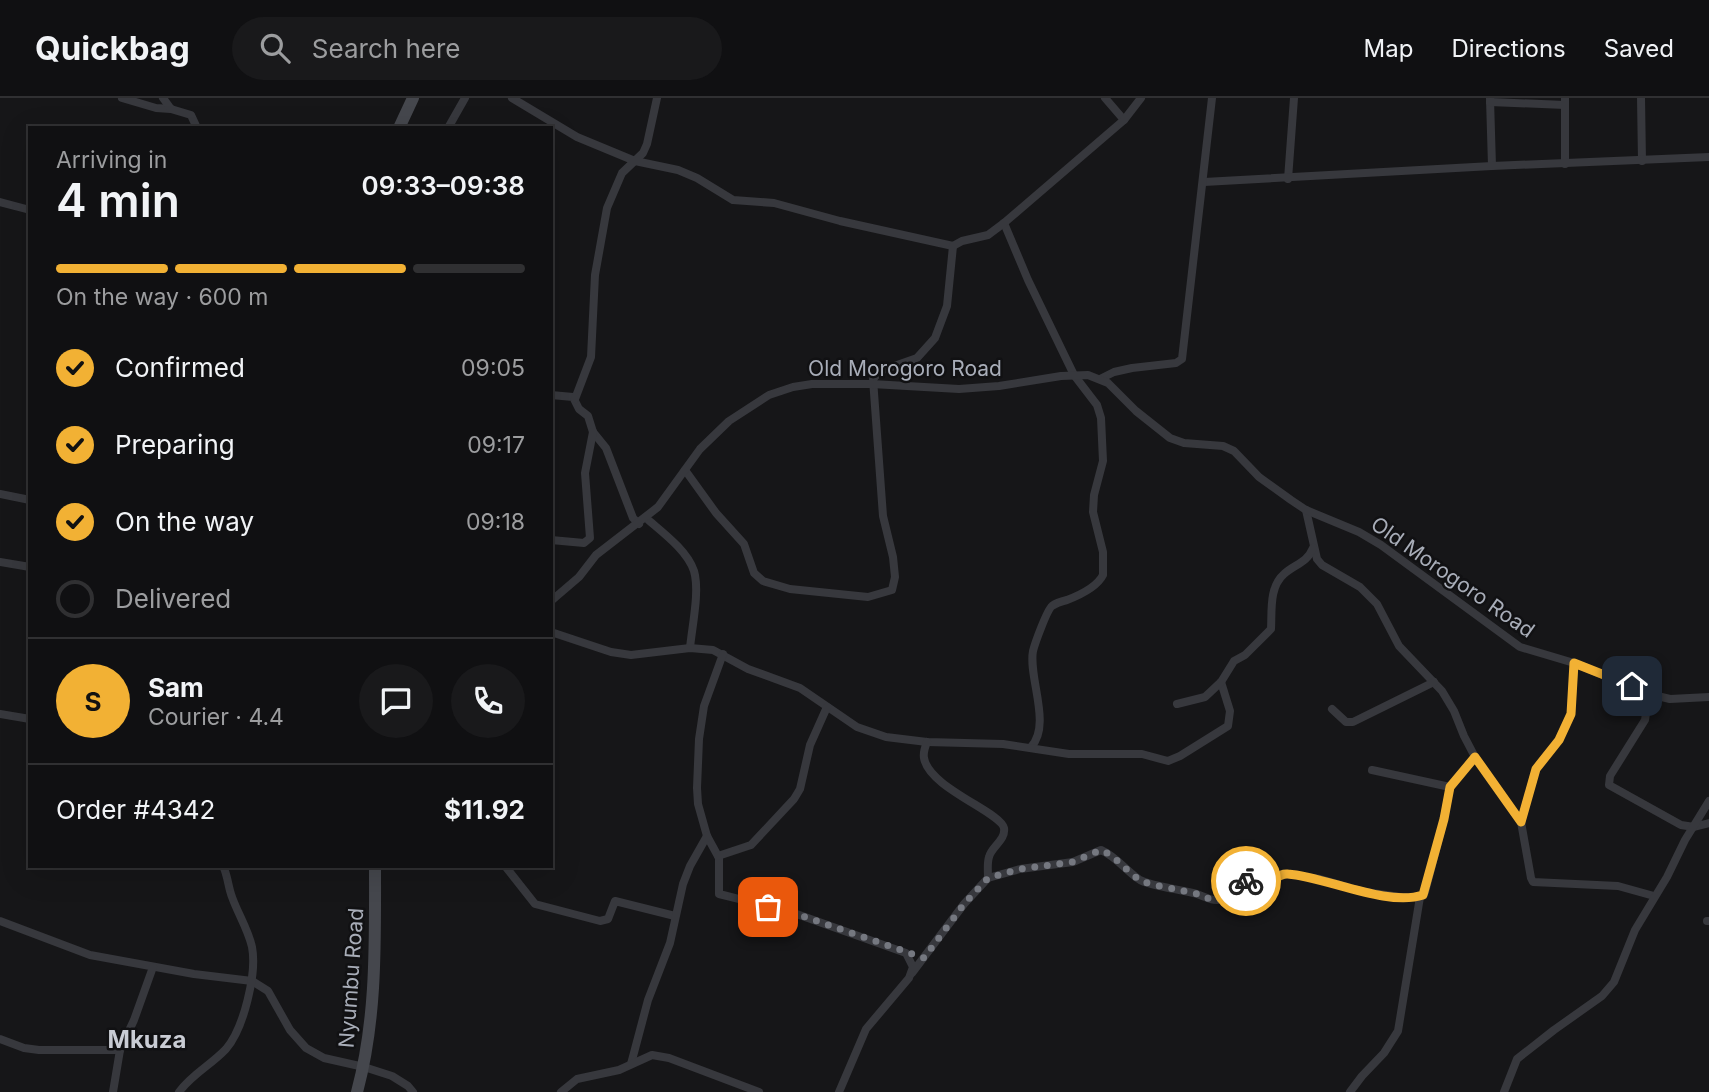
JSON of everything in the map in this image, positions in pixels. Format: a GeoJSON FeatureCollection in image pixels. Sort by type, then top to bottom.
{"type":"FeatureCollection","features":[{"type":"Feature","properties":{"kind":"street"},"geometry":{"type":"LineString","coordinates":[[122,98],[191,115],[196,126]]}},
{"type":"Feature","properties":{"kind":"street"},"geometry":{"type":"LineString","coordinates":[[163,98],[171,109]]}},
{"type":"Feature","properties":{"kind":"street"},"geometry":{"type":"LineString","coordinates":[[400,126],[413,98]]}},
{"type":"Feature","properties":{"kind":"street"},"geometry":{"type":"LineString","coordinates":[[448,126],[465,98]]}},
{"type":"Feature","properties":{"kind":"street"},"geometry":{"type":"LineString","coordinates":[[512,98],[577,137],[635,161],[678,170],[733,200],[774,203],[953,246],[988,235],[1004,223],[1124,120],[1141,98]]}},
{"type":"Feature","properties":{"kind":"street"},"geometry":{"type":"LineString","coordinates":[[657,98],[647,144],[622,173],[607,208],[595,275],[591,357],[575,399],[579,409],[588,416],[593,432],[606,448],[634,518],[673,543],[694,571],[696,586],[690,648]]}},
{"type":"Feature","properties":{"kind":"street"},"geometry":{"type":"LineString","coordinates":[[1105,98],[1124,120]]}},
{"type":"Feature","properties":{"kind":"street"},"geometry":{"type":"LineString","coordinates":[[1100,379],[1123,370],[1176,363],[1182,359],[1212,98]]}},
{"type":"Feature","properties":{"kind":"street"},"geometry":{"type":"LineString","coordinates":[[1289,179],[1294,98]]}},
{"type":"Feature","properties":{"kind":"street"},"geometry":{"type":"LineString","coordinates":[[1641,98],[1642,161]]}},
{"type":"Feature","properties":{"kind":"street"},"geometry":{"type":"LineString","coordinates":[[1492,166],[1490,100],[1565,102],[1565,164]]}},
{"type":"Feature","properties":{"kind":"street"},"geometry":{"type":"LineString","coordinates":[[1204,182],[1709,157]]}},
{"type":"Feature","properties":{"kind":"street"},"geometry":{"type":"LineString","coordinates":[[0,202],[28,209]]}},
{"type":"Feature","properties":{"kind":"street"},"geometry":{"type":"LineString","coordinates":[[1004,223],[1028,280],[1074,374],[1097,405],[1101,418],[1103,461],[1094,495],[1093,512],[1103,552],[1103,575],[1093,586],[1053,605],[1046,615],[1032,654],[1039,722],[1037,741],[1031,747]]}},
{"type":"Feature","properties":{"kind":"street"},"geometry":{"type":"LineString","coordinates":[[685,470],[716,513],[744,544],[758,578],[790,589],[868,597],[892,590],[895,577],[883,516],[872,384],[876,373],[916,358],[935,338],[947,306],[953,246]]}},
{"type":"Feature","properties":{"kind":"street","name":"Old Morogoro Road"},"geometry":{"type":"LineString","coordinates":[[553,599],[579,577],[596,555],[658,507],[700,449],[729,421],[769,395],[812,384],[959,388],[999,386],[1074,374],[1088,375],[1108,383],[1141,416],[1170,438],[1184,443],[1223,446],[1234,451],[1259,477],[1306,510],[1359,532],[1381,545],[1520,648],[1574,663],[1649,694],[1670,699],[1709,697]]}},
{"type":"Feature","properties":{"kind":"street"},"geometry":{"type":"LineString","coordinates":[[553,395],[575,399]]}},
{"type":"Feature","properties":{"kind":"street"},"geometry":{"type":"LineString","coordinates":[[553,540],[584,543],[590,538],[585,473],[593,432]]}},
{"type":"Feature","properties":{"kind":"street"},"geometry":{"type":"LineString","coordinates":[[0,495],[28,500]]}},
{"type":"Feature","properties":{"kind":"street"},"geometry":{"type":"LineString","coordinates":[[1306,510],[1313,548],[1322,565],[1360,587],[1377,604],[1398,646],[1434,682],[1454,711],[1475,757],[1521,822],[1534,882],[1618,886],[1654,896]]}},
{"type":"Feature","properties":{"kind":"street"},"geometry":{"type":"LineString","coordinates":[[1177,704],[1205,697],[1221,682],[1234,661],[1245,655],[1271,629],[1272,596],[1278,581],[1284,574],[1303,563],[1313,548]]}},
{"type":"Feature","properties":{"kind":"street"},"geometry":{"type":"LineString","coordinates":[[0,562],[28,567]]}},
{"type":"Feature","properties":{"kind":"street"},"geometry":{"type":"LineString","coordinates":[[553,633],[604,650],[631,655],[690,648],[713,650],[748,669],[800,688],[858,727],[886,737],[927,742],[987,742],[1069,754],[1136,754],[1173,760],[1228,726],[1230,711],[1221,682]]}},
{"type":"Feature","properties":{"kind":"street"},"geometry":{"type":"LineString","coordinates":[[723,654],[706,697],[699,739],[698,804],[707,836],[718,856],[719,891],[722,896],[791,912],[924,958]]}},
{"type":"Feature","properties":{"kind":"street"},"geometry":{"type":"LineString","coordinates":[[1521,822],[1536,769],[1559,740],[1571,714],[1574,663]]}},
{"type":"Feature","properties":{"kind":"street"},"geometry":{"type":"LineString","coordinates":[[1332,709],[1346,722],[1353,722],[1434,682]]}},
{"type":"Feature","properties":{"kind":"street"},"geometry":{"type":"LineString","coordinates":[[1649,694],[1646,720],[1610,776],[1609,785],[1681,825],[1694,827],[1709,823]]}},
{"type":"Feature","properties":{"kind":"street"},"geometry":{"type":"LineString","coordinates":[[718,856],[751,845],[794,799],[800,789],[810,745],[827,707]]}},
{"type":"Feature","properties":{"kind":"street"},"geometry":{"type":"LineString","coordinates":[[0,715],[28,719]]}},
{"type":"Feature","properties":{"kind":"street"},"geometry":{"type":"LineString","coordinates":[[927,742],[923,754],[927,765],[949,788],[1000,821],[1004,827],[1003,834],[989,857],[988,878]]}},
{"type":"Feature","properties":{"kind":"street"},"geometry":{"type":"LineString","coordinates":[[1350,1092],[1384,1053],[1398,1031],[1420,897],[1425,892],[1450,787],[1475,757]]}},
{"type":"Feature","properties":{"kind":"street"},"geometry":{"type":"LineString","coordinates":[[1373,770],[1450,787]]}},
{"type":"Feature","properties":{"kind":"street"},"geometry":{"type":"LineString","coordinates":[[1504,1092],[1517,1059],[1609,989],[1614,982],[1635,930],[1709,801]]}},
{"type":"Feature","properties":{"kind":"street"},"geometry":{"type":"LineString","coordinates":[[631,1064],[648,1000],[670,943],[690,866],[707,836]]}},
{"type":"Feature","properties":{"kind":"street"},"geometry":{"type":"LineString","coordinates":[[839,1092],[866,1029],[964,904],[988,878],[1020,869],[1073,862],[1101,850],[1121,862],[1138,879],[1196,893],[1212,900],[1223,898],[1236,881],[1265,884],[1283,874],[1320,879],[1365,892],[1420,897]]}},
{"type":"Feature","properties":{"kind":"street"},"geometry":{"type":"LineString","coordinates":[[179,1092],[192,1076],[216,1058],[232,1041],[252,981],[252,948],[224,868]]}},
{"type":"Feature","properties":{"kind":"street","name":"Nyumbu Road"},"geometry":{"type":"LineString","coordinates":[[357,1092],[364,1067],[373,997],[375,868]]}},
{"type":"Feature","properties":{"kind":"street"},"geometry":{"type":"LineString","coordinates":[[506,868],[530,900],[542,906],[600,921],[608,919],[615,901],[675,916]]}},
{"type":"Feature","properties":{"kind":"street"},"geometry":{"type":"LineString","coordinates":[[0,921],[90,955],[252,981],[268,991],[290,1030],[306,1048],[324,1058],[364,1067],[402,1081],[413,1092]]}},
{"type":"Feature","properties":{"kind":"street"},"geometry":{"type":"LineString","coordinates":[[906,953],[913,967],[912,973]]}},
{"type":"Feature","properties":{"kind":"street"},"geometry":{"type":"LineString","coordinates":[[113,1092],[120,1050],[153,967]]}},
{"type":"Feature","properties":{"kind":"street"},"geometry":{"type":"LineString","coordinates":[[0,1039],[39,1051],[120,1050]]}},
{"type":"Feature","properties":{"kind":"street"},"geometry":{"type":"LineString","coordinates":[[561,1092],[577,1079],[619,1070],[646,1057],[659,1056],[759,1092]]}},
{"type":"Feature","properties":{"kind":"way so far"},"geometry":{"type":"LineString","coordinates":[[768,907],[791,912],[924,958],[964,904],[988,878],[1020,869],[1073,862],[1101,850],[1121,862],[1138,879],[1196,893],[1212,900],[1223,898],[1236,881],[1246,881]]}},
{"type":"Feature","properties":{"kind":"district","name":"Mkuza"},"geometry":{"type":"Point","coordinates":[147,1039]}},
{"type":"Feature","properties":{"kind":"route"},"geometry":{"type":"LineString","coordinates":[[1246,881],[1265,884],[1279,875],[1286,874],[1320,879],[1365,892],[1414,898],[1423,895],[1450,787],[1475,757],[1521,822],[1536,769],[1568,725],[1573,705],[1574,663],[1632,686]]}}]}
